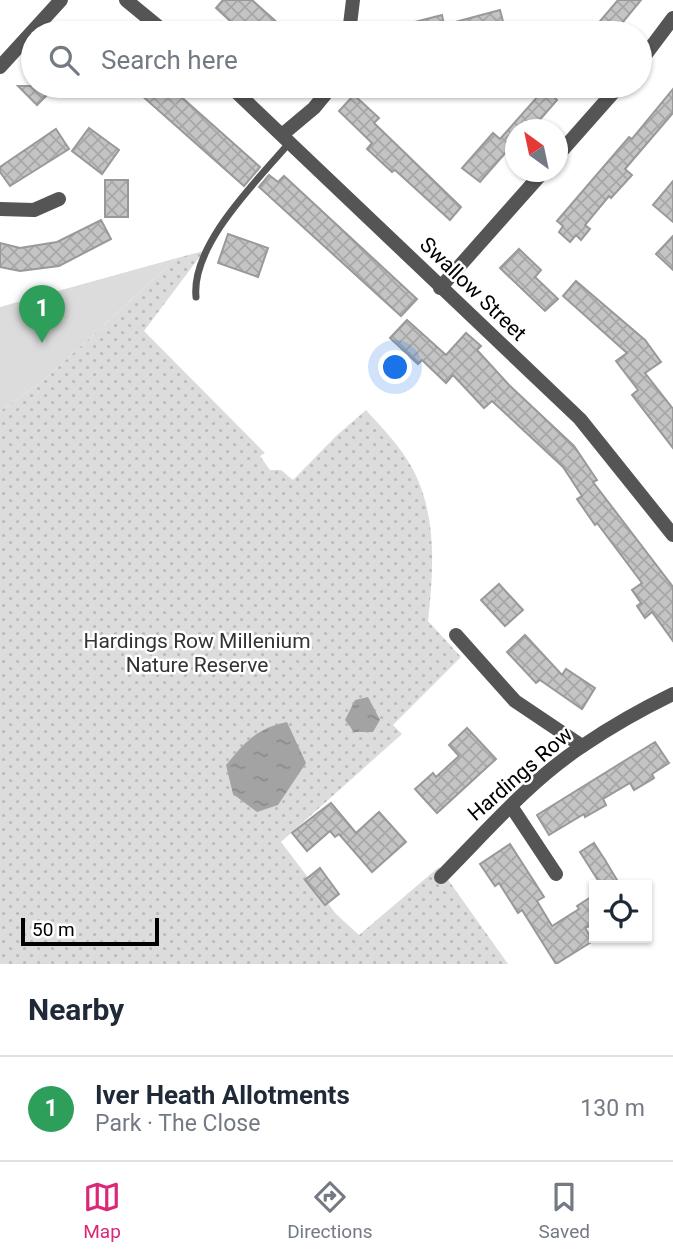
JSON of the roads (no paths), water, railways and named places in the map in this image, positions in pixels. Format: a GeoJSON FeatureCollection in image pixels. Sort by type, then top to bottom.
{"type":"FeatureCollection","features":[{"type":"Feature","properties":{"kind":"street"},"geometry":{"type":"LineString","coordinates":[[42,21],[61,0]]}},
{"type":"Feature","properties":{"kind":"street"},"geometry":{"type":"LineString","coordinates":[[126,0],[151,21]]}},
{"type":"Feature","properties":{"kind":"street"},"geometry":{"type":"LineString","coordinates":[[350,21],[353,0]]}},
{"type":"Feature","properties":{"kind":"street"},"geometry":{"type":"LineString","coordinates":[[652,46],[673,18]]}},
{"type":"Feature","properties":{"kind":"street"},"geometry":{"type":"LineString","coordinates":[[0,66],[21,43]]}},
{"type":"Feature","properties":{"kind":"street","name":"Swallow Street"},"geometry":{"type":"LineString","coordinates":[[243,98],[580,419],[673,535]]}},
{"type":"Feature","properties":{"kind":"street"},"geometry":{"type":"LineString","coordinates":[[286,138],[322,98]]}},
{"type":"Feature","properties":{"kind":"street"},"geometry":{"type":"LineString","coordinates":[[568,144],[608,98]]}},
{"type":"Feature","properties":{"kind":"street"},"geometry":{"type":"LineString","coordinates":[[440,288],[534,182]]}},
{"type":"Feature","properties":{"kind":"street"},"geometry":{"type":"LineString","coordinates":[[0,209],[34,209],[59,199]]}},
{"type":"Feature","properties":{"kind":"street"},"geometry":{"type":"LineString","coordinates":[[456,635],[515,701],[582,746]]}},
{"type":"Feature","properties":{"kind":"street","name":"Hardings Row"},"geometry":{"type":"LineString","coordinates":[[441,877],[511,806],[582,746],[673,694]]}},
{"type":"Feature","properties":{"kind":"street"},"geometry":{"type":"LineString","coordinates":[[511,806],[556,874]]}},
{"type":"Feature","properties":{"kind":"lane"},"geometry":{"type":"LineString","coordinates":[[196,297],[195,284],[199,268],[212,242],[230,213],[286,138]]}},
{"type":"Feature","properties":{"kind":"water"},"geometry":{"type":"Polygon","coordinates":[[[368,697],[380,720],[373,732],[354,732],[345,720],[355,700],[368,697]]]}},
{"type":"Feature","properties":{"kind":"water"},"geometry":{"type":"Polygon","coordinates":[[[287,722],[306,763],[278,805],[257,812],[233,794],[226,765],[252,737],[267,728],[287,722]]]}},
{"type":"Feature","properties":{"kind":"place","name":"Iver Heath Allotments"},"geometry":{"type":"Point","coordinates":[42,343]}},
{"type":"Feature","properties":{"kind":"park label","name":"Hardings Row Millenium Nature Reserve"},"geometry":{"type":"Point","coordinates":[197,653]}}]}
